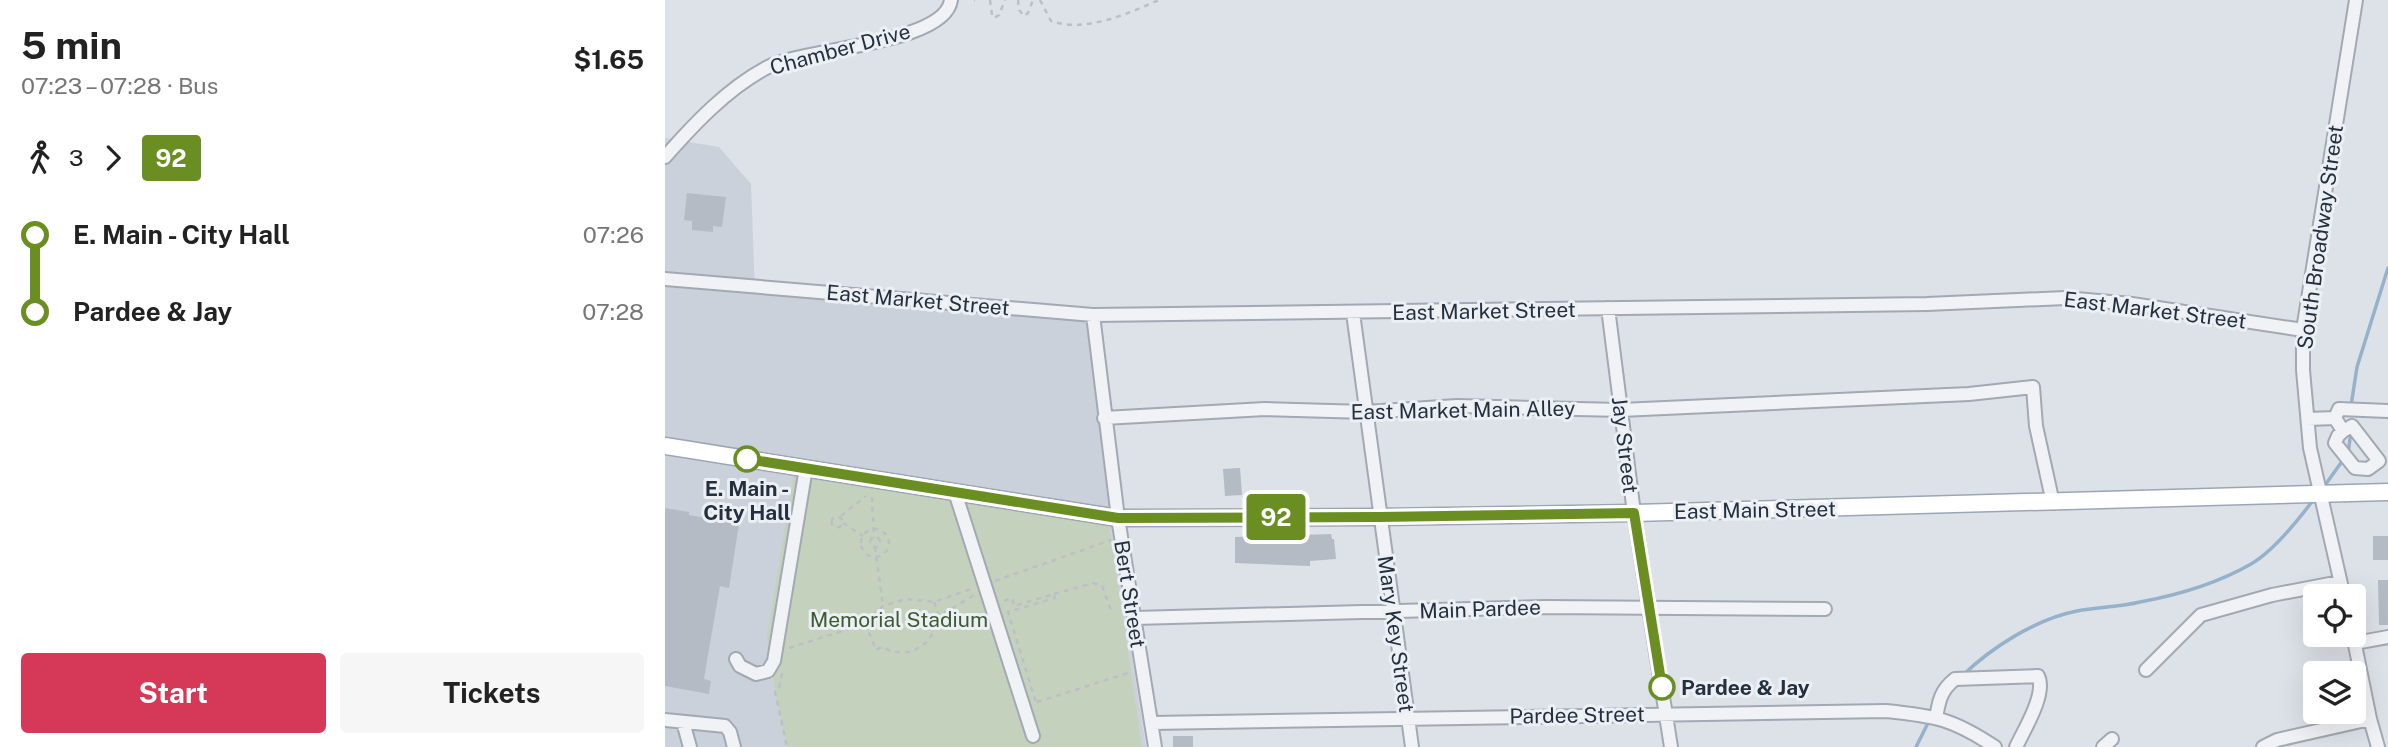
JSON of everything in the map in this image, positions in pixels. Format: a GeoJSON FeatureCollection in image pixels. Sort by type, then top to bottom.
{"type":"FeatureCollection","features":[{"type":"Feature","properties":{"kind":"main road","name":"East Main Street"},"geometry":{"type":"LineString","coordinates":[[665,446],[1118,518],[1634,513],[2388,492]]}},
{"type":"Feature","properties":{"kind":"street","name":"Chamber Drive"},"geometry":{"type":"LineString","coordinates":[[665,157],[707,113],[743,82],[768,66],[895,37],[938,21],[950,9],[951,0]]}},
{"type":"Feature","properties":{"kind":"street","name":"South Broadway Street"},"geometry":{"type":"LineString","coordinates":[[2340,582],[2309,448],[2303,330],[2356,0]]}},
{"type":"Feature","properties":{"kind":"street","name":"East Market Street"},"geometry":{"type":"LineString","coordinates":[[665,279],[1093,315],[1927,304],[2065,298],[2132,304],[2303,330]]}},
{"type":"Feature","properties":{"kind":"street","name":"Jay Street"},"geometry":{"type":"LineString","coordinates":[[1608,308],[1634,513],[1671,747]]}},
{"type":"Feature","properties":{"kind":"street","name":"Mary Key Street"},"geometry":{"type":"LineString","coordinates":[[1353,313],[1412,747]]}},
{"type":"Feature","properties":{"kind":"street","name":"Bert Street"},"geometry":{"type":"LineString","coordinates":[[1093,315],[1118,518],[1156,747]]}},
{"type":"Feature","properties":{"kind":"street","name":"East Market Main Alley"},"geometry":{"type":"LineString","coordinates":[[1105,418],[1265,409],[1366,412],[1457,406],[1621,410],[1969,394],[2032,387],[2036,426],[2053,503]]}},
{"type":"Feature","properties":{"kind":"street"},"geometry":{"type":"LineString","coordinates":[[2335,418],[2339,409],[2388,411]]}},
{"type":"Feature","properties":{"kind":"street"},"geometry":{"type":"LineString","coordinates":[[2308,419],[2335,418]]}},
{"type":"Feature","properties":{"kind":"street"},"geometry":{"type":"LineString","coordinates":[[2335,418],[2343,431]]}},
{"type":"Feature","properties":{"kind":"street"},"geometry":{"type":"LineString","coordinates":[[2352,426],[2384,461],[2368,469],[2355,468],[2335,443],[2343,431],[2352,426]]}},
{"type":"Feature","properties":{"kind":"street"},"geometry":{"type":"LineString","coordinates":[[736,659],[740,666],[756,674],[768,671],[775,661],[806,468]]}},
{"type":"Feature","properties":{"kind":"street"},"geometry":{"type":"LineString","coordinates":[[2368,469],[2371,492]]}},
{"type":"Feature","properties":{"kind":"street"},"geometry":{"type":"LineString","coordinates":[[955,492],[978,589],[1033,736]]}},
{"type":"Feature","properties":{"kind":"street"},"geometry":{"type":"LineString","coordinates":[[2146,670],[2182,631],[2201,615],[2272,594],[2340,582]]}},
{"type":"Feature","properties":{"kind":"street","name":"Main Pardee"},"geometry":{"type":"LineString","coordinates":[[1135,618],[1545,607],[1825,609]]}},
{"type":"Feature","properties":{"kind":"street"},"geometry":{"type":"LineString","coordinates":[[2366,638],[2388,637]]}},
{"type":"Feature","properties":{"kind":"street"},"geometry":{"type":"LineString","coordinates":[[2356,647],[2370,719],[2380,739]]}},
{"type":"Feature","properties":{"kind":"street"},"geometry":{"type":"LineString","coordinates":[[1936,718],[1940,696],[1945,686],[1955,678],[2038,676],[2041,682],[2038,700],[2016,747]]}},
{"type":"Feature","properties":{"kind":"street","name":"Pardee Street"},"geometry":{"type":"LineString","coordinates":[[1152,723],[1886,711],[1949,721],[1995,747]]}},
{"type":"Feature","properties":{"kind":"street"},"geometry":{"type":"LineString","coordinates":[[2263,747],[2277,740],[2370,719]]}},
{"type":"Feature","properties":{"kind":"street"},"geometry":{"type":"LineString","coordinates":[[665,720],[725,726],[730,732],[734,747]]}},
{"type":"Feature","properties":{"kind":"street"},"geometry":{"type":"LineString","coordinates":[[683,722],[690,747]]}},
{"type":"Feature","properties":{"kind":"path"},"geometry":{"type":"LineString","coordinates":[[990,0],[994,18],[999,15],[1005,0]]}},
{"type":"Feature","properties":{"kind":"path"},"geometry":{"type":"LineString","coordinates":[[1017,0],[1019,10],[1024,16],[1033,0]]}},
{"type":"Feature","properties":{"kind":"path"},"geometry":{"type":"LineString","coordinates":[[1040,0],[1051,21],[1064,26],[1124,16],[1159,0]]}},
{"type":"Feature","properties":{"kind":"path"},"geometry":{"type":"LineString","coordinates":[[843,523],[839,527],[832,524],[833,517],[840,516],[866,496]]}},
{"type":"Feature","properties":{"kind":"path"},"geometry":{"type":"LineString","coordinates":[[870,543],[874,538],[872,497]]}},
{"type":"Feature","properties":{"kind":"path"},"geometry":{"type":"LineString","coordinates":[[840,516],[843,523],[863,536]]}},
{"type":"Feature","properties":{"kind":"path"},"geometry":{"type":"LineString","coordinates":[[873,529],[884,533],[888,539],[885,552],[877,556],[868,555],[861,544],[863,536],[873,529]]}},
{"type":"Feature","properties":{"kind":"path"},"geometry":{"type":"LineString","coordinates":[[874,538],[879,542]]}},
{"type":"Feature","properties":{"kind":"path"},"geometry":{"type":"LineString","coordinates":[[883,606],[876,547],[879,542],[888,539]]}},
{"type":"Feature","properties":{"kind":"path"},"geometry":{"type":"LineString","coordinates":[[777,646],[786,649],[852,628],[865,622],[883,606],[905,599],[934,602],[978,589],[1114,539]]}},
{"type":"Feature","properties":{"kind":"path"},"geometry":{"type":"LineString","coordinates":[[861,544],[870,543],[876,547]]}},
{"type":"Feature","properties":{"kind":"path"},"geometry":{"type":"LineString","coordinates":[[1012,598],[1014,606],[1093,583],[1103,586],[1111,610]]}},
{"type":"Feature","properties":{"kind":"path"},"geometry":{"type":"LineString","coordinates":[[939,617],[978,589]]}},
{"type":"Feature","properties":{"kind":"path"},"geometry":{"type":"LineString","coordinates":[[1033,713],[1037,702],[1008,612],[1055,598],[1054,594]]}},
{"type":"Feature","properties":{"kind":"path"},"geometry":{"type":"LineString","coordinates":[[934,602],[941,628]]}},
{"type":"Feature","properties":{"kind":"path"},"geometry":{"type":"LineString","coordinates":[[865,622],[876,650],[882,647],[893,652],[907,652],[916,650],[927,642],[935,630],[980,614],[939,617]]}},
{"type":"Feature","properties":{"kind":"path"},"geometry":{"type":"LineString","coordinates":[[1037,702],[1135,671]]}},
{"type":"Feature","properties":{"kind":"shaded area"},"geometry":{"type":"Polygon","coordinates":[[[665,138],[719,147],[751,184],[755,292],[1085,320],[1091,339],[1106,488],[1146,747],[665,747],[665,138]]]}},
{"type":"Feature","properties":{"kind":"green space","name":"Memorial Stadium"},"geometry":{"type":"Polygon","coordinates":[[[794,473],[1109,524],[1142,747],[787,747],[767,637],[794,473]]]}},
{"type":"Feature","properties":{"kind":"building"},"geometry":{"type":"Polygon","coordinates":[[[687,193],[726,197],[722,227],[713,226],[713,232],[692,230],[692,221],[684,220],[687,193]]]}},
{"type":"Feature","properties":{"kind":"building"},"geometry":{"type":"Polygon","coordinates":[[[1240,468],[1242,495],[1225,496],[1223,469],[1240,468]]]}},
{"type":"Feature","properties":{"kind":"building"},"geometry":{"type":"Polygon","coordinates":[[[665,508],[739,524],[729,588],[720,586],[704,679],[711,681],[709,694],[665,686],[665,508]]]}},
{"type":"Feature","properties":{"kind":"building"},"geometry":{"type":"Polygon","coordinates":[[[1331,534],[1336,559],[1310,561],[1310,566],[1235,563],[1235,537],[1331,534]]]}},
{"type":"Feature","properties":{"kind":"building"},"geometry":{"type":"Polygon","coordinates":[[[2373,536],[2388,536],[2388,560],[2373,560],[2373,536]]]}},
{"type":"Feature","properties":{"kind":"building"},"geometry":{"type":"Polygon","coordinates":[[[2378,580],[2388,580],[2388,625],[2379,625],[2378,580]]]}},
{"type":"Feature","properties":{"kind":"building"},"geometry":{"type":"Polygon","coordinates":[[[1173,736],[1193,736],[1193,747],[1173,747],[1173,736]]]}},
{"type":"Feature","properties":{"kind":"waterway"},"geometry":{"type":"LineString","coordinates":[[2351,406],[2357,367],[2388,268]]}},
{"type":"Feature","properties":{"kind":"waterway"},"geometry":{"type":"LineString","coordinates":[[2348,454],[2351,431]]}},
{"type":"Feature","properties":{"kind":"waterway"},"geometry":{"type":"LineString","coordinates":[[2323,488],[2343,460]]}},
{"type":"Feature","properties":{"kind":"waterway"},"geometry":{"type":"LineString","coordinates":[[1962,676],[2001,645],[2046,620],[2077,611],[2169,596],[2238,571],[2259,559],[2276,543],[2314,499]]}},
{"type":"Feature","properties":{"kind":"waterway"},"geometry":{"type":"LineString","coordinates":[[1916,747],[1929,721]]}},
{"type":"Feature","properties":{"kind":"bus line","name":"92"},"geometry":{"type":"LineString","coordinates":[[747,459],[1118,518],[1634,513],[1662,687]]}},
{"type":"Feature","properties":{"kind":"place","name":"E. Main - City Hall"},"geometry":{"type":"Point","coordinates":[747,459]}},
{"type":"Feature","properties":{"kind":"place","name":"Pardee & Jay"},"geometry":{"type":"Point","coordinates":[1662,687]}}]}
